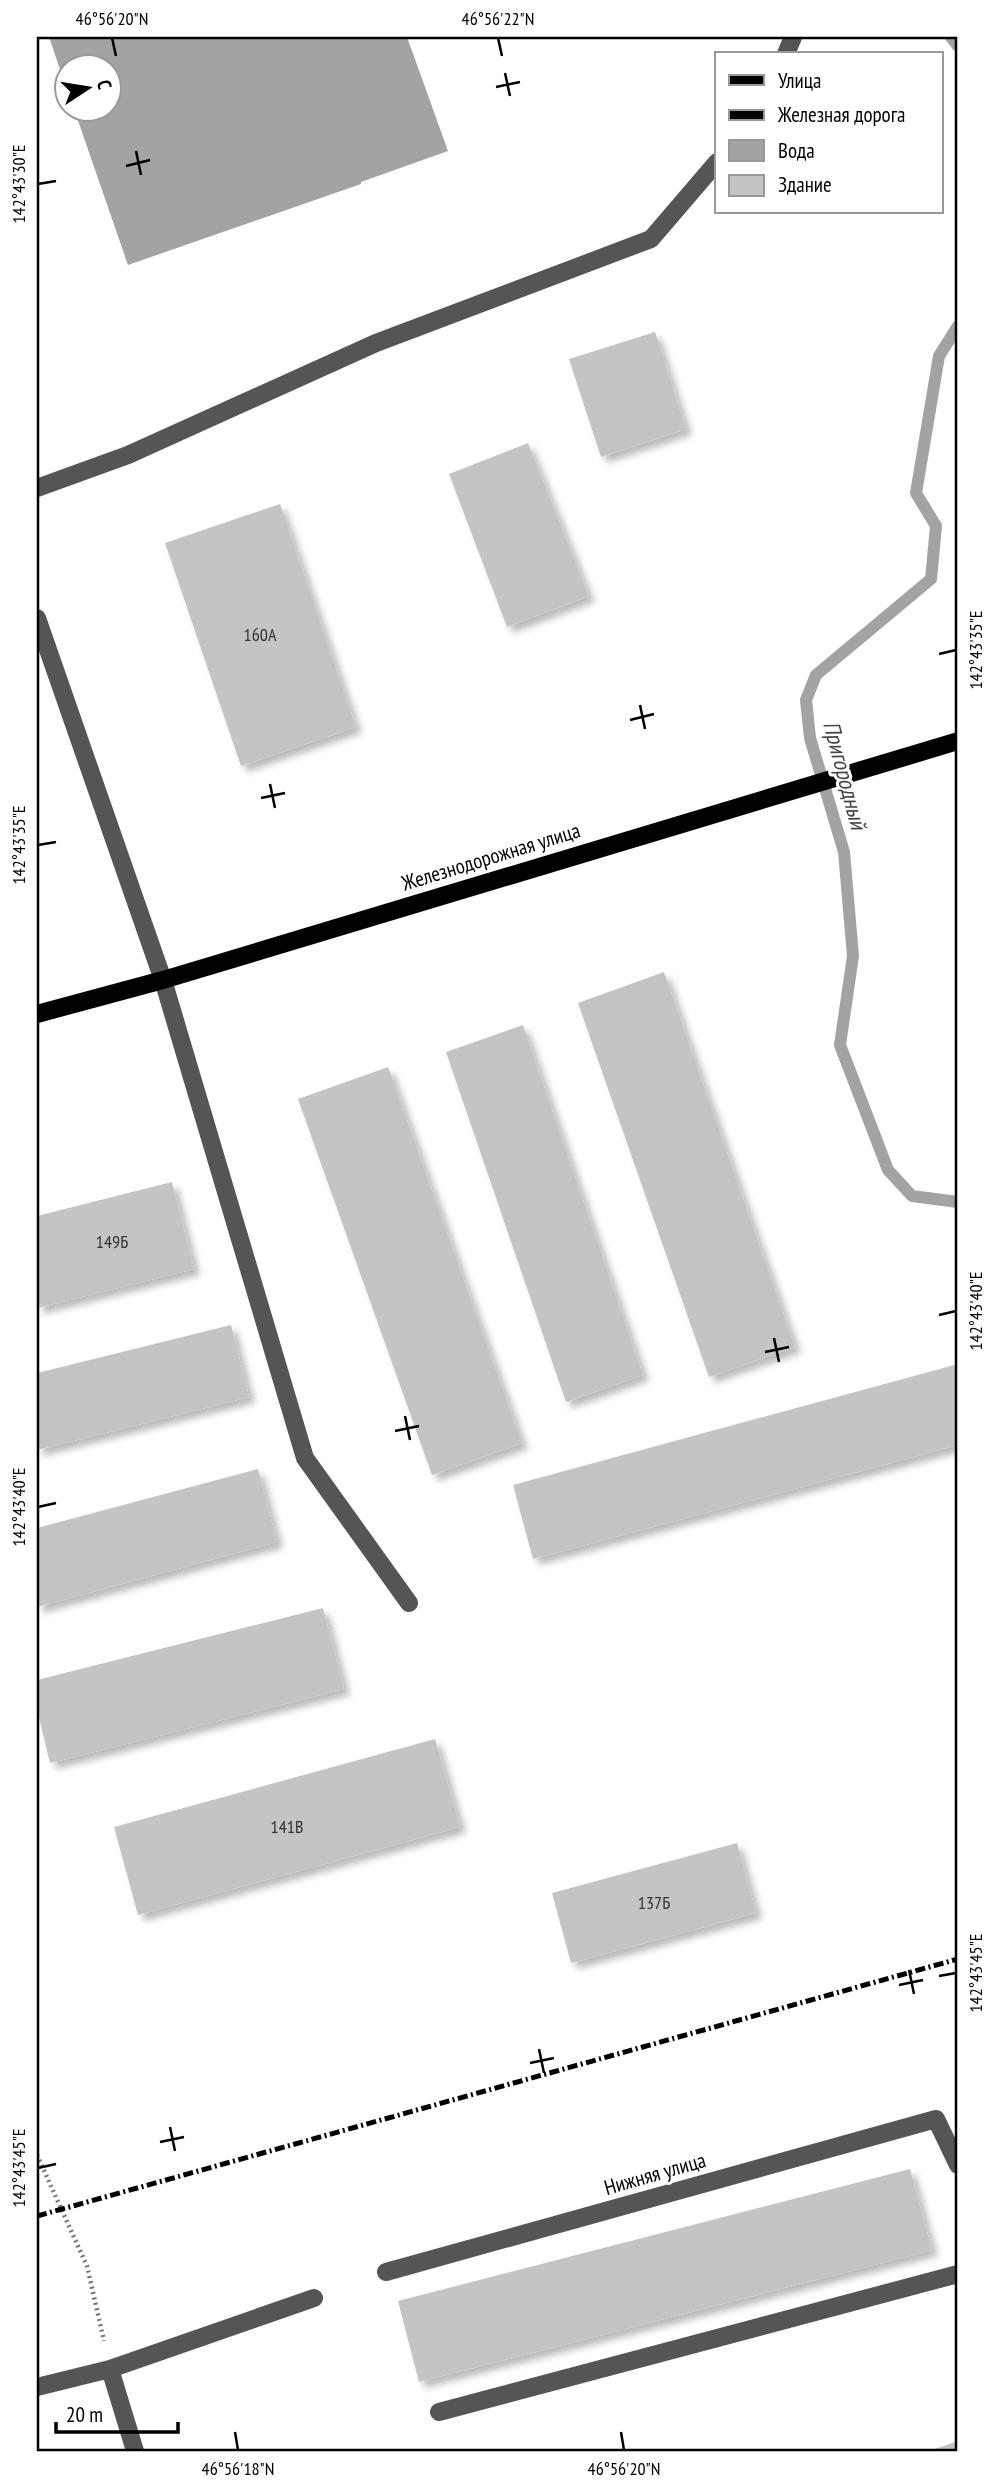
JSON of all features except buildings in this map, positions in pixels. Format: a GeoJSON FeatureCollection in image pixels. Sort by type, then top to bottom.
{"type":"FeatureCollection","features":[{"type":"Feature","properties":{"kind":"main road","name":"Железнодорожная улица"},"geometry":{"type":"LineString","coordinates":[[37,1014],[163,980],[958,741]]}},
{"type":"Feature","properties":{"kind":"street"},"geometry":{"type":"LineString","coordinates":[[37,488],[128,455],[376,343],[652,239],[715,164]]}},
{"type":"Feature","properties":{"kind":"street"},"geometry":{"type":"LineString","coordinates":[[37,618],[163,980],[304,1458],[409,1603]]}},
{"type":"Feature","properties":{"kind":"street","name":"Нижняя улица"},"geometry":{"type":"LineString","coordinates":[[386,2272],[936,2119],[958,2165]]}},
{"type":"Feature","properties":{"kind":"street"},"geometry":{"type":"LineString","coordinates":[[439,2412],[958,2274]]}},
{"type":"Feature","properties":{"kind":"street"},"geometry":{"type":"LineString","coordinates":[[37,2387],[110,2369],[314,2298]]}},
{"type":"Feature","properties":{"kind":"street"},"geometry":{"type":"LineString","coordinates":[[110,2369],[135,2451]]}},
{"type":"Feature","properties":{"kind":"path"},"geometry":{"type":"LineString","coordinates":[[37,2155],[87,2266],[110,2369]]}},
{"type":"Feature","properties":{"kind":"water"},"geometry":{"type":"Polygon","coordinates":[[[49,37],[407,37],[448,151],[128,265],[78,122],[122,122],[122,52],[54,52],[49,37]]]}},
{"type":"Feature","properties":{"kind":"waterway","name":"Пригородный"},"geometry":{"type":"LineString","coordinates":[[951,37],[958,46]]}},
{"type":"Feature","properties":{"kind":"waterway","name":"Пригородный"},"geometry":{"type":"LineString","coordinates":[[958,326],[939,356],[916,493],[936,526],[931,579],[816,675],[806,700],[810,738],[844,852],[853,956],[840,1045],[888,1170],[912,1196],[958,1202]]}},
{"type":"Feature","properties":{"kind":"railway"},"geometry":{"type":"LineString","coordinates":[[37,2216],[958,1959]]}}]}
